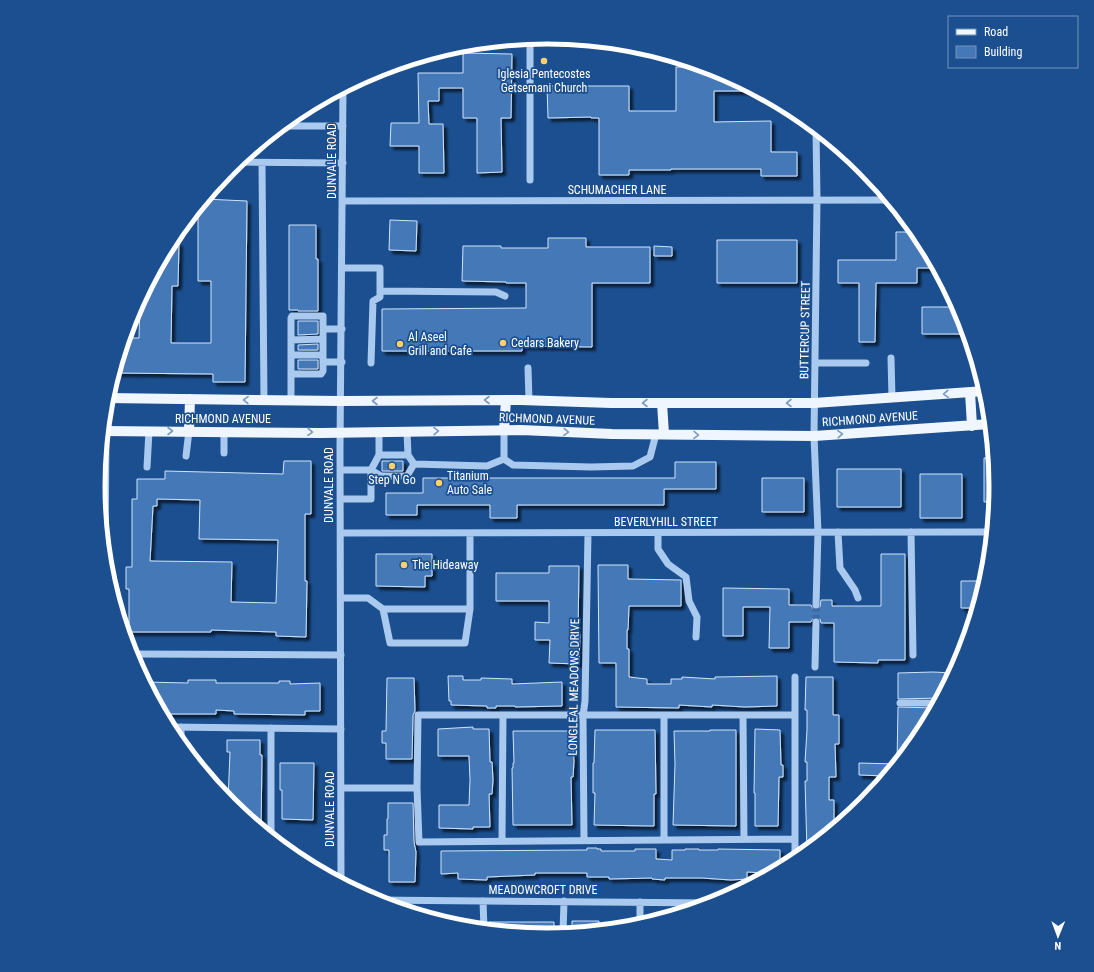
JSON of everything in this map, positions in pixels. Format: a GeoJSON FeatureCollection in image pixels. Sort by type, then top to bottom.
{"type":"FeatureCollection","features":[{"type":"Feature","properties":{"kind":"main road","name":"RICHMOND AVENUE"},"geometry":{"type":"LineString","coordinates":[[113,398],[291,401],[529,400],[611,403],[814,403],[979,391]]}},
{"type":"Feature","properties":{"kind":"main road"},"geometry":{"type":"LineString","coordinates":[[970,392],[972,426]]}},
{"type":"Feature","properties":{"kind":"main road"},"geometry":{"type":"LineString","coordinates":[[190,399],[190,431]]}},
{"type":"Feature","properties":{"kind":"main road"},"geometry":{"type":"LineString","coordinates":[[504,430],[506,400]]}},
{"type":"Feature","properties":{"kind":"main road"},"geometry":{"type":"LineString","coordinates":[[660,434],[662,403]]}},
{"type":"Feature","properties":{"kind":"main road","name":"RICHMOND AVENUE"},"geometry":{"type":"LineString","coordinates":[[109,431],[407,432],[504,430],[814,436],[985,425]]}},
{"type":"Feature","properties":{"kind":"street"},"geometry":{"type":"LineString","coordinates":[[530,45],[530,180]]}},
{"type":"Feature","properties":{"kind":"street","name":"DUNVALE ROAD"},"geometry":{"type":"LineString","coordinates":[[341,876],[340,470],[342,401],[343,94]]}},
{"type":"Feature","properties":{"kind":"street"},"geometry":{"type":"LineString","coordinates":[[290,126],[343,126]]}},
{"type":"Feature","properties":{"kind":"street","name":"BUTTERCUP STREET"},"geometry":{"type":"LineString","coordinates":[[816,135],[816,363],[814,403],[818,532],[816,605]]}},
{"type":"Feature","properties":{"kind":"street"},"geometry":{"type":"LineString","coordinates":[[246,162],[343,163]]}},
{"type":"Feature","properties":{"kind":"street"},"geometry":{"type":"LineString","coordinates":[[262,163],[264,400]]}},
{"type":"Feature","properties":{"kind":"street","name":"SCHUMACHER LANE"},"geometry":{"type":"LineString","coordinates":[[343,201],[883,200]]}},
{"type":"Feature","properties":{"kind":"street"},"geometry":{"type":"LineString","coordinates":[[342,268],[380,268],[380,297],[373,301],[371,363]]}},
{"type":"Feature","properties":{"kind":"street"},"geometry":{"type":"LineString","coordinates":[[380,291],[496,292],[505,296]]}},
{"type":"Feature","properties":{"kind":"street"},"geometry":{"type":"LineString","coordinates":[[291,374],[321,374],[323,371],[324,317],[322,315],[295,315],[291,318],[291,340],[291,355],[291,374],[291,401]]}},
{"type":"Feature","properties":{"kind":"street"},"geometry":{"type":"LineString","coordinates":[[323,329],[342,329]]}},
{"type":"Feature","properties":{"kind":"street"},"geometry":{"type":"LineString","coordinates":[[291,340],[323,339]]}},
{"type":"Feature","properties":{"kind":"street"},"geometry":{"type":"LineString","coordinates":[[291,355],[323,358],[342,362]]}},
{"type":"Feature","properties":{"kind":"street"},"geometry":{"type":"LineString","coordinates":[[891,358],[892,398]]}},
{"type":"Feature","properties":{"kind":"street"},"geometry":{"type":"LineString","coordinates":[[816,363],[866,363]]}},
{"type":"Feature","properties":{"kind":"street"},"geometry":{"type":"LineString","coordinates":[[528,368],[529,400]]}},
{"type":"Feature","properties":{"kind":"street"},"geometry":{"type":"LineString","coordinates":[[504,430],[504,459]]}},
{"type":"Feature","properties":{"kind":"street"},"geometry":{"type":"LineString","coordinates":[[147,467],[148,431]]}},
{"type":"Feature","properties":{"kind":"street"},"geometry":{"type":"LineString","coordinates":[[186,456],[190,431]]}},
{"type":"Feature","properties":{"kind":"street"},"geometry":{"type":"LineString","coordinates":[[224,432],[224,453]]}},
{"type":"Feature","properties":{"kind":"street"},"geometry":{"type":"LineString","coordinates":[[340,499],[371,499],[371,470],[379,455],[379,432]]}},
{"type":"Feature","properties":{"kind":"street"},"geometry":{"type":"LineString","coordinates":[[407,432],[408,455],[414,464]]}},
{"type":"Feature","properties":{"kind":"street"},"geometry":{"type":"LineString","coordinates":[[504,459],[513,465],[591,467],[633,466],[650,456],[660,434]]}},
{"type":"Feature","properties":{"kind":"street"},"geometry":{"type":"LineString","coordinates":[[379,455],[408,455]]}},
{"type":"Feature","properties":{"kind":"street"},"geometry":{"type":"LineString","coordinates":[[414,464],[486,466],[504,459]]}},
{"type":"Feature","properties":{"kind":"street"},"geometry":{"type":"LineString","coordinates":[[340,470],[371,470],[382,476],[407,476],[414,464]]}},
{"type":"Feature","properties":{"kind":"street"},"geometry":{"type":"LineString","coordinates":[[105,472],[106,515]]}},
{"type":"Feature","properties":{"kind":"street"},"geometry":{"type":"LineString","coordinates":[[838,532],[840,568],[858,598]]}},
{"type":"Feature","properties":{"kind":"street"},"geometry":{"type":"LineString","coordinates":[[911,532],[913,655]]}},
{"type":"Feature","properties":{"kind":"street","name":"BEVERLYHILL STREET"},"geometry":{"type":"LineString","coordinates":[[340,533],[588,534],[986,532]]}},
{"type":"Feature","properties":{"kind":"street"},"geometry":{"type":"LineString","coordinates":[[658,533],[658,549],[668,564],[686,577],[689,601],[697,617],[696,637]]}},
{"type":"Feature","properties":{"kind":"street"},"geometry":{"type":"LineString","coordinates":[[383,609],[390,643],[465,642],[470,609],[470,534]]}},
{"type":"Feature","properties":{"kind":"street","name":"LONGLEAL MEADOWS DRIVE"},"geometry":{"type":"LineString","coordinates":[[584,840],[583,716],[585,701],[588,534]]}},
{"type":"Feature","properties":{"kind":"street"},"geometry":{"type":"LineString","coordinates":[[341,598],[368,598],[383,609],[470,609]]}},
{"type":"Feature","properties":{"kind":"street"},"geometry":{"type":"LineString","coordinates":[[815,667],[816,622]]}},
{"type":"Feature","properties":{"kind":"street"},"geometry":{"type":"LineString","coordinates":[[139,654],[341,655]]}},
{"type":"Feature","properties":{"kind":"street"},"geometry":{"type":"LineString","coordinates":[[795,677],[795,853]]}},
{"type":"Feature","properties":{"kind":"street"},"geometry":{"type":"LineString","coordinates":[[900,703],[932,703]]}},
{"type":"Feature","properties":{"kind":"street"},"geometry":{"type":"LineString","coordinates":[[795,715],[418,715],[417,788],[419,842],[795,839]]}},
{"type":"Feature","properties":{"kind":"street"},"geometry":{"type":"LineString","coordinates":[[502,841],[503,715]]}},
{"type":"Feature","properties":{"kind":"street"},"geometry":{"type":"LineString","coordinates":[[664,716],[664,840]]}},
{"type":"Feature","properties":{"kind":"street"},"geometry":{"type":"LineString","coordinates":[[743,716],[744,839]]}},
{"type":"Feature","properties":{"kind":"street"},"geometry":{"type":"LineString","coordinates":[[176,727],[341,729]]}},
{"type":"Feature","properties":{"kind":"street"},"geometry":{"type":"LineString","coordinates":[[181,727],[181,735]]}},
{"type":"Feature","properties":{"kind":"street"},"geometry":{"type":"LineString","coordinates":[[271,728],[271,831]]}},
{"type":"Feature","properties":{"kind":"street"},"geometry":{"type":"LineString","coordinates":[[341,788],[417,788]]}},
{"type":"Feature","properties":{"kind":"street"},"geometry":{"type":"LineString","coordinates":[[483,901],[484,923]]}},
{"type":"Feature","properties":{"kind":"street","name":"MEADOWCROFT DRIVE"},"geometry":{"type":"LineString","coordinates":[[402,904],[483,901],[695,903]]}},
{"type":"Feature","properties":{"kind":"street"},"geometry":{"type":"LineString","coordinates":[[563,927],[564,901]]}},
{"type":"Feature","properties":{"kind":"street"},"geometry":{"type":"LineString","coordinates":[[640,902],[640,918]]}},
{"type":"Feature","properties":{"kind":"building"},"geometry":{"type":"Polygon","coordinates":[[[463,53],[512,54],[511,118],[501,118],[502,172],[477,173],[477,118],[463,118],[463,88],[439,88],[439,101],[428,101],[429,124],[443,124],[444,173],[419,173],[419,146],[390,146],[391,123],[419,123],[418,73],[463,73],[463,53]]]}},
{"type":"Feature","properties":{"kind":"building"},"geometry":{"type":"Polygon","coordinates":[[[676,67],[689,67],[744,91],[714,91],[714,122],[771,121],[771,152],[797,152],[797,176],[761,176],[761,169],[629,170],[629,175],[599,175],[599,118],[548,118],[547,86],[629,86],[629,111],[676,111],[676,67]]]}},
{"type":"Feature","properties":{"kind":"building"},"geometry":{"type":"Polygon","coordinates":[[[211,199],[247,201],[245,382],[213,382],[213,374],[120,373],[130,338],[139,338],[140,316],[164,265],[177,243],[179,243],[178,286],[172,286],[171,343],[211,343],[211,281],[198,281],[198,215],[211,199]]]}},
{"type":"Feature","properties":{"kind":"building"},"geometry":{"type":"Polygon","coordinates":[[[390,220],[417,221],[416,251],[389,250],[390,220]]]}},
{"type":"Feature","properties":{"kind":"building"},"geometry":{"type":"Polygon","coordinates":[[[289,225],[316,225],[316,259],[318,259],[318,311],[289,310],[289,225]]]}},
{"type":"Feature","properties":{"kind":"building"},"geometry":{"type":"Polygon","coordinates":[[[896,232],[909,232],[932,268],[917,268],[917,283],[876,283],[875,342],[859,342],[859,283],[838,283],[838,260],[896,260],[896,232]]]}},
{"type":"Feature","properties":{"kind":"building"},"geometry":{"type":"Polygon","coordinates":[[[548,238],[586,238],[586,247],[650,247],[650,283],[592,283],[592,347],[522,346],[522,351],[382,351],[382,309],[526,308],[526,283],[462,281],[463,246],[548,248],[548,238]]]}},
{"type":"Feature","properties":{"kind":"building"},"geometry":{"type":"Polygon","coordinates":[[[717,240],[797,240],[797,283],[717,283],[717,240]]]}},
{"type":"Feature","properties":{"kind":"building"},"geometry":{"type":"Polygon","coordinates":[[[654,246],[672,247],[672,256],[654,256],[654,246]]]}},
{"type":"Feature","properties":{"kind":"building"},"geometry":{"type":"Polygon","coordinates":[[[922,307],[950,307],[962,334],[922,334],[922,307]]]}},
{"type":"Feature","properties":{"kind":"building"},"geometry":{"type":"Polygon","coordinates":[[[298,321],[318,321],[318,334],[298,335],[298,321]]]}},
{"type":"Feature","properties":{"kind":"building"},"geometry":{"type":"Polygon","coordinates":[[[318,344],[318,350],[298,350],[298,345],[318,344]]]}},
{"type":"Feature","properties":{"kind":"building"},"geometry":{"type":"Polygon","coordinates":[[[298,360],[318,360],[318,369],[298,369],[298,360]]]}},
{"type":"Feature","properties":{"kind":"building"},"geometry":{"type":"Polygon","coordinates":[[[984,458],[988,458],[988,502],[984,502],[984,458]]]}},
{"type":"Feature","properties":{"kind":"building"},"geometry":{"type":"Polygon","coordinates":[[[284,461],[311,461],[311,514],[305,514],[305,581],[307,581],[306,637],[276,636],[276,632],[211,630],[211,632],[130,632],[129,589],[126,589],[126,567],[132,567],[132,499],[137,499],[137,479],[165,479],[165,471],[283,474],[284,461]],[[157,499],[157,506],[153,506],[150,561],[232,562],[231,602],[276,603],[278,540],[199,539],[200,500],[157,499]]]}},
{"type":"Feature","properties":{"kind":"building","name":"Step N Go"},"geometry":{"type":"Polygon","coordinates":[[[382,461],[403,461],[403,471],[382,471],[382,461]]]}},
{"type":"Feature","properties":{"kind":"building"},"geometry":{"type":"Polygon","coordinates":[[[675,462],[716,462],[716,489],[664,489],[664,505],[517,505],[517,518],[490,518],[490,505],[417,505],[417,515],[386,515],[386,493],[423,493],[423,478],[675,478],[675,462]]]}},
{"type":"Feature","properties":{"kind":"building"},"geometry":{"type":"Polygon","coordinates":[[[837,469],[901,469],[901,507],[837,507],[837,469]]]}},
{"type":"Feature","properties":{"kind":"building"},"geometry":{"type":"Polygon","coordinates":[[[920,474],[962,474],[962,518],[920,518],[920,474]]]}},
{"type":"Feature","properties":{"kind":"building"},"geometry":{"type":"Polygon","coordinates":[[[762,478],[804,478],[804,512],[762,512],[762,478]]]}},
{"type":"Feature","properties":{"kind":"building","name":"The Hideaway"},"geometry":{"type":"Polygon","coordinates":[[[376,554],[432,554],[432,576],[425,576],[425,587],[376,586],[376,554]]]}},
{"type":"Feature","properties":{"kind":"building"},"geometry":{"type":"Polygon","coordinates":[[[881,554],[905,554],[905,660],[878,660],[878,663],[834,662],[834,623],[821,623],[820,619],[816,617],[813,618],[811,622],[789,622],[789,648],[769,648],[770,607],[743,607],[743,636],[723,636],[723,588],[789,589],[789,605],[811,605],[815,610],[820,607],[821,600],[832,600],[832,606],[881,606],[881,554]]]}},
{"type":"Feature","properties":{"kind":"building"},"geometry":{"type":"Polygon","coordinates":[[[598,565],[628,565],[628,579],[681,580],[681,606],[629,606],[627,649],[629,649],[629,677],[647,679],[647,684],[671,684],[671,679],[682,679],[682,677],[715,679],[715,677],[777,676],[777,706],[745,707],[712,705],[712,707],[679,705],[679,708],[616,707],[616,663],[599,663],[598,565]]]}},
{"type":"Feature","properties":{"kind":"building"},"geometry":{"type":"Polygon","coordinates":[[[549,566],[579,566],[579,664],[549,663],[550,640],[535,640],[535,622],[549,623],[549,601],[496,601],[496,573],[549,573],[549,566]]]}},
{"type":"Feature","properties":{"kind":"building"},"geometry":{"type":"Polygon","coordinates":[[[961,581],[979,581],[972,608],[961,608],[961,581]]]}},
{"type":"Feature","properties":{"kind":"building"},"geometry":{"type":"Polygon","coordinates":[[[898,673],[947,673],[934,698],[898,699],[898,673]]]}},
{"type":"Feature","properties":{"kind":"building"},"geometry":{"type":"Polygon","coordinates":[[[448,676],[463,676],[463,680],[481,680],[481,678],[512,679],[512,684],[562,682],[562,706],[496,706],[496,708],[487,708],[487,706],[451,705],[451,701],[449,701],[448,676]]]}},
{"type":"Feature","properties":{"kind":"building"},"geometry":{"type":"Polygon","coordinates":[[[806,677],[833,677],[833,715],[839,715],[839,744],[835,744],[836,777],[829,777],[829,800],[834,800],[834,821],[807,844],[805,781],[807,781],[807,762],[805,762],[807,710],[805,710],[806,677]]]}},
{"type":"Feature","properties":{"kind":"building"},"geometry":{"type":"Polygon","coordinates":[[[387,678],[414,678],[415,711],[413,715],[412,759],[386,759],[386,743],[382,743],[382,731],[386,731],[387,678]]]}},
{"type":"Feature","properties":{"kind":"building"},"geometry":{"type":"Polygon","coordinates":[[[188,680],[216,680],[216,683],[279,683],[279,681],[290,681],[290,684],[320,683],[320,711],[305,711],[305,715],[234,714],[234,711],[216,710],[216,714],[168,714],[152,682],[188,683],[188,680]]]}},
{"type":"Feature","properties":{"kind":"building"},"geometry":{"type":"Polygon","coordinates":[[[898,707],[929,708],[915,732],[897,756],[898,707]]]}},
{"type":"Feature","properties":{"kind":"building"},"geometry":{"type":"Polygon","coordinates":[[[473,727],[473,729],[489,729],[490,762],[492,762],[493,780],[492,794],[489,794],[490,827],[473,827],[473,829],[439,828],[439,805],[469,805],[470,780],[469,756],[438,756],[438,729],[473,727]]]}},
{"type":"Feature","properties":{"kind":"building"},"geometry":{"type":"Polygon","coordinates":[[[755,729],[780,730],[781,765],[783,765],[783,777],[779,777],[778,826],[755,826],[755,729]]]}},
{"type":"Feature","properties":{"kind":"building"},"geometry":{"type":"Polygon","coordinates":[[[595,730],[655,730],[656,794],[654,794],[654,826],[594,825],[595,793],[593,793],[593,763],[595,730]]]}},
{"type":"Feature","properties":{"kind":"building"},"geometry":{"type":"Polygon","coordinates":[[[736,730],[736,826],[673,825],[675,764],[674,731],[736,730]]]}},
{"type":"Feature","properties":{"kind":"building"},"geometry":{"type":"Polygon","coordinates":[[[513,731],[572,731],[574,761],[573,777],[571,777],[572,825],[513,825],[513,731]]]}},
{"type":"Feature","properties":{"kind":"building"},"geometry":{"type":"Polygon","coordinates":[[[227,740],[260,740],[260,755],[262,755],[261,822],[228,792],[230,752],[227,752],[227,740]]]}},
{"type":"Feature","properties":{"kind":"building"},"geometry":{"type":"Polygon","coordinates":[[[280,763],[314,763],[313,820],[282,819],[280,763]]]}},
{"type":"Feature","properties":{"kind":"building"},"geometry":{"type":"Polygon","coordinates":[[[859,763],[890,764],[880,776],[859,775],[859,763]]]}},
{"type":"Feature","properties":{"kind":"building"},"geometry":{"type":"Polygon","coordinates":[[[388,803],[413,803],[414,842],[416,852],[415,882],[389,882],[389,850],[384,850],[384,835],[387,835],[388,803]]]}},
{"type":"Feature","properties":{"kind":"building"},"geometry":{"type":"Polygon","coordinates":[[[587,848],[597,848],[601,849],[601,851],[635,851],[635,849],[656,849],[656,859],[672,860],[672,850],[780,850],[780,862],[761,873],[747,872],[747,879],[731,880],[702,878],[665,878],[665,880],[652,878],[609,879],[609,877],[587,877],[587,873],[535,873],[535,875],[487,877],[487,880],[458,879],[458,873],[441,874],[441,851],[587,850],[587,848]]]}},
{"type":"Feature","properties":{"kind":"building"},"geometry":{"type":"Polygon","coordinates":[[[572,921],[599,921],[599,925],[572,927],[572,921]]]}},
{"type":"Feature","properties":{"kind":"building"},"geometry":{"type":"Polygon","coordinates":[[[489,922],[554,922],[554,928],[518,927],[489,924],[489,922]]]}},
{"type":"Feature","properties":{"kind":"tunnel"},"geometry":{"type":"LineString","coordinates":[[816,605],[816,622]]}},
{"type":"Feature","properties":{"kind":"place","name":"Iglesia Pentecostes Getsemani Church"},"geometry":{"type":"Point","coordinates":[544,61]}},
{"type":"Feature","properties":{"kind":"place","name":"Cedars Bakery"},"geometry":{"type":"Point","coordinates":[503,343]}},
{"type":"Feature","properties":{"kind":"place","name":"Al Aseel Grill and Cafe"},"geometry":{"type":"Point","coordinates":[400,344]}},
{"type":"Feature","properties":{"kind":"place","name":"Step N Go"},"geometry":{"type":"Point","coordinates":[392,466]}},
{"type":"Feature","properties":{"kind":"place","name":"Titanium Auto Sale"},"geometry":{"type":"Point","coordinates":[439,483]}},
{"type":"Feature","properties":{"kind":"place","name":"The Hideaway"},"geometry":{"type":"Point","coordinates":[404,565]}}]}
